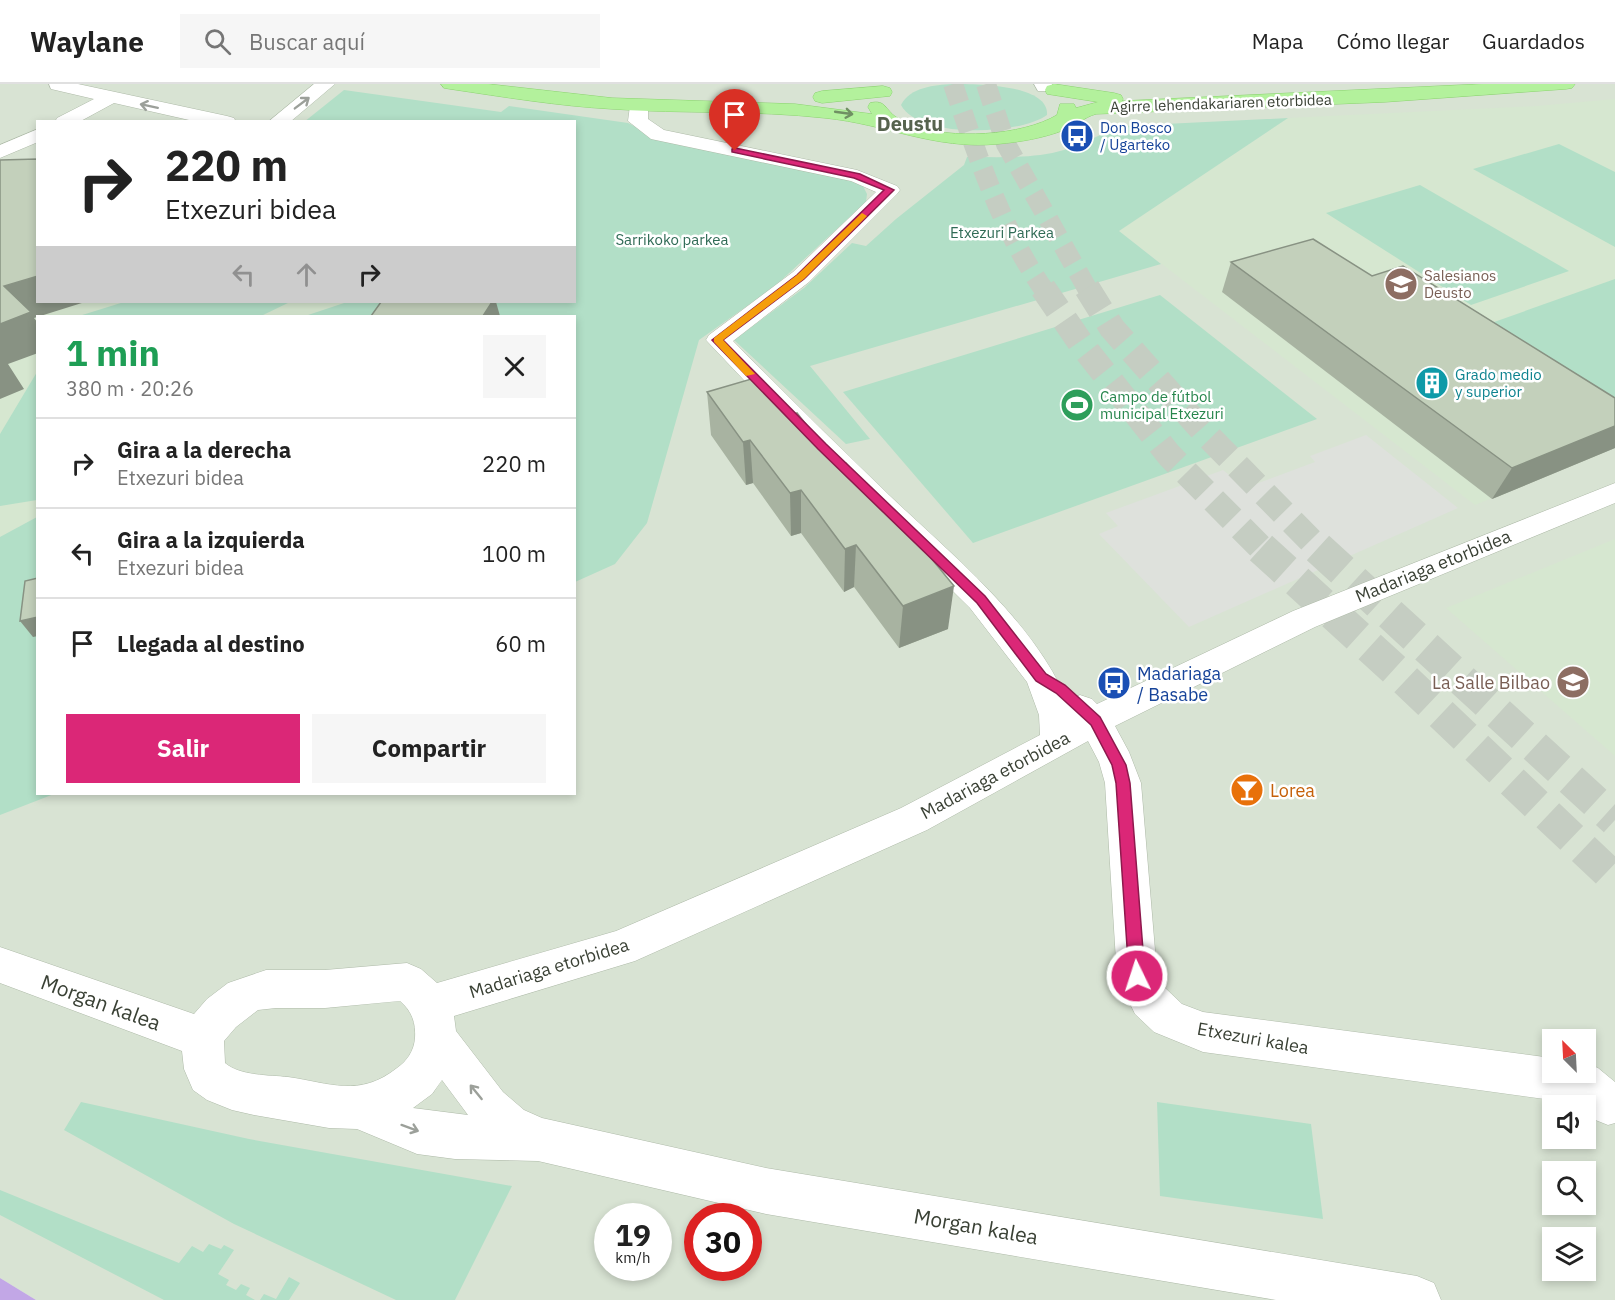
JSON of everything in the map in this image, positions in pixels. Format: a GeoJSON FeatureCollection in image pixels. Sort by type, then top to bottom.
{"type":"FeatureCollection","features":[{"type":"Feature","properties":{"kind":"main road"},"geometry":{"type":"LineString","coordinates":[[450,84],[560,100],[639,106],[819,110],[890,123]]}},
{"type":"Feature","properties":{"kind":"main road"},"geometry":{"type":"LineString","coordinates":[[515,84],[617,95],[796,98],[891,87]]}},
{"type":"Feature","properties":{"kind":"main road","name":"Agirre lehendakariaren etorbidea"},"geometry":{"type":"LineString","coordinates":[[1043,86],[1118,100],[1142,100],[1478,84]]}},
{"type":"Feature","properties":{"kind":"main road","name":"Agirre lehendakariaren etorbidea"},"geometry":{"type":"LineString","coordinates":[[890,123],[933,136],[990,140],[1034,134],[1059,126],[1088,109],[1096,108],[1374,96],[1566,84]]}},
{"type":"Feature","properties":{"kind":"main road"},"geometry":{"type":"LineString","coordinates":[[1043,86],[1059,94],[1068,112],[1059,126]]}},
{"type":"Feature","properties":{"kind":"main road"},"geometry":{"type":"LineString","coordinates":[[890,123],[879,113],[876,102],[891,87]]}},
{"type":"Feature","properties":{"kind":"street"},"geometry":{"type":"LineString","coordinates":[[280,120],[326,84]]}},
{"type":"Feature","properties":{"kind":"street"},"geometry":{"type":"LineString","coordinates":[[57,85],[217,120]]}},
{"type":"Feature","properties":{"kind":"street"},"geometry":{"type":"LineString","coordinates":[[68,120],[110,98]]}},
{"type":"Feature","properties":{"kind":"street","name":"Etxezuri kalea"},"geometry":{"type":"LineString","coordinates":[[639,106],[638,121],[658,135],[857,176],[890,190],[801,277],[717,340],[822,446],[981,600],[1041,677],[1056,715],[1057,742]]}},
{"type":"Feature","properties":{"kind":"street"},"geometry":{"type":"LineString","coordinates":[[0,134],[18,147],[36,136]]}},
{"type":"Feature","properties":{"kind":"street","name":"Madariaga etorbidea"},"geometry":{"type":"LineString","coordinates":[[433,1022],[621,948],[914,819],[1168,683],[1304,619],[1615,492]]}},
{"type":"Feature","properties":{"kind":"street","name":"Etxezuri kalea"},"geometry":{"type":"LineString","coordinates":[[1041,677],[1061,689],[1095,721],[1119,765],[1123,783],[1137,976],[1149,1000],[1168,1018],[1203,1032],[1583,1083],[1608,1104]]}},
{"type":"Feature","properties":{"kind":"street","name":"Morgan kalea"},"geometry":{"type":"LineString","coordinates":[[0,965],[174,1029],[204,1037],[226,1008],[249,993],[264,990],[323,989],[407,982],[420,990],[433,1022],[488,1107],[509,1125],[538,1139]]}},
{"type":"Feature","properties":{"kind":"street"},"geometry":{"type":"LineString","coordinates":[[204,1037],[204,1068],[211,1080],[240,1090],[332,1107],[356,1107],[381,1102],[419,1078],[430,1060],[433,1022]]}},
{"type":"Feature","properties":{"kind":"street","name":"Morgan kalea"},"geometry":{"type":"LineString","coordinates":[[356,1107],[417,1131],[455,1137],[538,1139],[766,1191],[1417,1300]]}},
{"type":"Feature","properties":{"kind":"shaded area"},"geometry":{"type":"Polygon","coordinates":[[[0,84],[1615,84],[1615,1300],[36,1300],[0,1278],[0,84]]]}},
{"type":"Feature","properties":{"kind":"shaded area","name":"Salesianos Deusto"},"geometry":{"type":"Polygon","coordinates":[[[1615,99],[1615,448],[1475,505],[1119,231],[1288,118],[1537,106],[1615,99]]]}},
{"type":"Feature","properties":{"kind":"shaded area"},"geometry":{"type":"Polygon","coordinates":[[[0,186],[36,296],[36,303],[344,303],[308,315],[36,315],[36,518],[0,537],[0,186]]]}},
{"type":"Feature","properties":{"kind":"shaded area"},"geometry":{"type":"Polygon","coordinates":[[[1366,435],[1458,508],[1189,627],[1099,534],[1118,526],[1106,513],[1223,470],[1245,488],[1315,462],[1310,456],[1366,435]]]}},
{"type":"Feature","properties":{"kind":"shaded area","name":"La Salle Bilbao"},"geometry":{"type":"Polygon","coordinates":[[[1615,539],[1615,756],[1446,608],[1615,539]]]}},
{"type":"Feature","properties":{"kind":"shaded area"},"geometry":{"type":"Polygon","coordinates":[[[0,1278],[36,1300],[0,1300],[0,1278]]]}},
{"type":"Feature","properties":{"kind":"green space"},"geometry":{"type":"Polygon","coordinates":[[[977,84],[1024,92],[1036,97],[1044,105],[1047,115],[1034,122],[1015,127],[971,130],[928,124],[911,116],[901,105],[910,94],[917,91],[931,86],[977,84]]]}},
{"type":"Feature","properties":{"kind":"green space","name":"Sarrikoko parkea"},"geometry":{"type":"Polygon","coordinates":[[[344,90],[501,112],[509,106],[628,123],[656,137],[852,181],[863,186],[867,194],[866,202],[774,287],[699,340],[647,523],[615,564],[576,582],[576,315],[308,315],[344,303],[576,303],[576,120],[306,120],[344,90]]]}},
{"type":"Feature","properties":{"kind":"green space","name":"Etxezuri Parkea"},"geometry":{"type":"Polygon","coordinates":[[[1288,118],[1119,231],[1161,264],[810,366],[870,439],[846,444],[734,340],[804,288],[852,243],[866,246],[964,165],[967,157],[1016,157],[1052,153],[1124,126],[1288,118]]]}},
{"type":"Feature","properties":{"kind":"green space"},"geometry":{"type":"Polygon","coordinates":[[[1559,144],[1615,172],[1615,247],[1473,169],[1559,144]]]}},
{"type":"Feature","properties":{"kind":"green space"},"geometry":{"type":"Polygon","coordinates":[[[1420,185],[1569,271],[1471,305],[1326,213],[1420,185]]]}},
{"type":"Feature","properties":{"kind":"green space"},"geometry":{"type":"Polygon","coordinates":[[[1615,279],[1615,413],[1480,327],[1615,279]]]}},
{"type":"Feature","properties":{"kind":"green space","name":"Campo de fútbol municipal Etxezuri"},"geometry":{"type":"Polygon","coordinates":[[[1160,295],[1317,419],[973,543],[843,392],[1160,295]]]}},
{"type":"Feature","properties":{"kind":"green space"},"geometry":{"type":"Polygon","coordinates":[[[121,303],[288,303],[263,315],[82,315],[121,303]]]}},
{"type":"Feature","properties":{"kind":"green space"},"geometry":{"type":"Polygon","coordinates":[[[36,374],[36,500],[0,506],[0,434],[36,374]]]}},
{"type":"Feature","properties":{"kind":"green space"},"geometry":{"type":"Polygon","coordinates":[[[36,518],[36,795],[51,795],[0,815],[0,537],[36,518]]]}},
{"type":"Feature","properties":{"kind":"green space"},"geometry":{"type":"Polygon","coordinates":[[[81,1102],[249,1139],[512,1186],[455,1300],[396,1300],[234,1224],[64,1130],[81,1102]]]}},
{"type":"Feature","properties":{"kind":"green space"},"geometry":{"type":"Polygon","coordinates":[[[1157,1102],[1311,1124],[1323,1219],[1160,1196],[1157,1102]]]}},
{"type":"Feature","properties":{"kind":"green space"},"geometry":{"type":"Polygon","coordinates":[[[0,1190],[179,1263],[192,1246],[203,1252],[209,1244],[221,1249],[224,1245],[234,1250],[218,1274],[229,1280],[226,1285],[236,1290],[241,1284],[250,1288],[246,1295],[255,1300],[164,1300],[0,1215],[0,1190]]]}},
{"type":"Feature","properties":{"kind":"green space"},"geometry":{"type":"Polygon","coordinates":[[[289,1277],[300,1283],[289,1300],[260,1300],[264,1294],[276,1299],[289,1277]]]}},
{"type":"Feature","properties":{"kind":"building"},"geometry":{"type":"Polygon","coordinates":[[[36,159],[36,277],[4,286],[31,312],[0,324],[0,160],[36,159]]]}},
{"type":"Feature","properties":{"kind":"building"},"geometry":{"type":"Polygon","coordinates":[[[1313,239],[1372,276],[1403,266],[1615,398],[1615,426],[1512,468],[1231,262],[1313,239]]]}},
{"type":"Feature","properties":{"kind":"building"},"geometry":{"type":"Polygon","coordinates":[[[380,303],[491,303],[484,315],[372,315],[380,303]]]}},
{"type":"Feature","properties":{"kind":"building"},"geometry":{"type":"Polygon","coordinates":[[[758,377],[789,416],[797,413],[838,465],[846,463],[893,520],[898,518],[954,586],[903,606],[856,545],[845,549],[801,490],[790,493],[750,440],[743,442],[707,392],[758,377]]]}},
{"type":"Feature","properties":{"kind":"building"},"geometry":{"type":"Polygon","coordinates":[[[36,578],[36,617],[20,621],[25,581],[36,578]]]}},
{"type":"Feature","properties":{"kind":"tunnel"},"geometry":{"type":"LineString","coordinates":[[953,84],[991,190],[1015,242],[1044,290]]}},
{"type":"Feature","properties":{"kind":"tunnel"},"geometry":{"type":"LineString","coordinates":[[986,84],[1006,144],[1088,290]]}},
{"type":"Feature","properties":{"kind":"tunnel"},"geometry":{"type":"LineString","coordinates":[[1043,288],[1082,345],[1169,455],[1261,548]]}},
{"type":"Feature","properties":{"kind":"tunnel"},"geometry":{"type":"LineString","coordinates":[[1087,288],[1112,328],[1204,432],[1318,548]]}},
{"type":"Feature","properties":{"kind":"tunnel"},"geometry":{"type":"LineString","coordinates":[[1261,548],[1396,671],[1615,879]]}},
{"type":"Feature","properties":{"kind":"tunnel"},"geometry":{"type":"LineString","coordinates":[[1318,548],[1615,820]]}},
{"type":"Feature","properties":{"kind":"slow traffic"},"geometry":{"type":"LineString","coordinates":[[750,374],[717,340],[801,277],[862,216]]}},
{"type":"Feature","properties":{"kind":"place","name":"Don Bosco / Ugarteko"},"geometry":{"type":"Point","coordinates":[1077,136]}},
{"type":"Feature","properties":{"kind":"place","name":"Salesianos Deusto"},"geometry":{"type":"Point","coordinates":[1401,284]}},
{"type":"Feature","properties":{"kind":"place","name":"Grado medio y superior"},"geometry":{"type":"Point","coordinates":[1432,383]}},
{"type":"Feature","properties":{"kind":"place","name":"Campo de fútbol municipal Etxezuri"},"geometry":{"type":"Point","coordinates":[1077,405]}},
{"type":"Feature","properties":{"kind":"place","name":"La Salle Bilbao"},"geometry":{"type":"Point","coordinates":[1573,682]}},
{"type":"Feature","properties":{"kind":"place","name":"Madariaga / Basabe"},"geometry":{"type":"Point","coordinates":[1114,683]}},
{"type":"Feature","properties":{"kind":"place","name":"Lorea"},"geometry":{"type":"Point","coordinates":[1247,790]}},
{"type":"Feature","properties":{"kind":"district","name":"Deustu"},"geometry":{"type":"Point","coordinates":[910,123]}},
{"type":"Feature","properties":{"kind":"route"},"geometry":{"type":"LineString","coordinates":[[735,151],[857,176],[890,190],[801,277],[717,340],[822,446],[981,600],[1041,677],[1061,689],[1095,721],[1119,765],[1123,783],[1137,976]]}}]}
